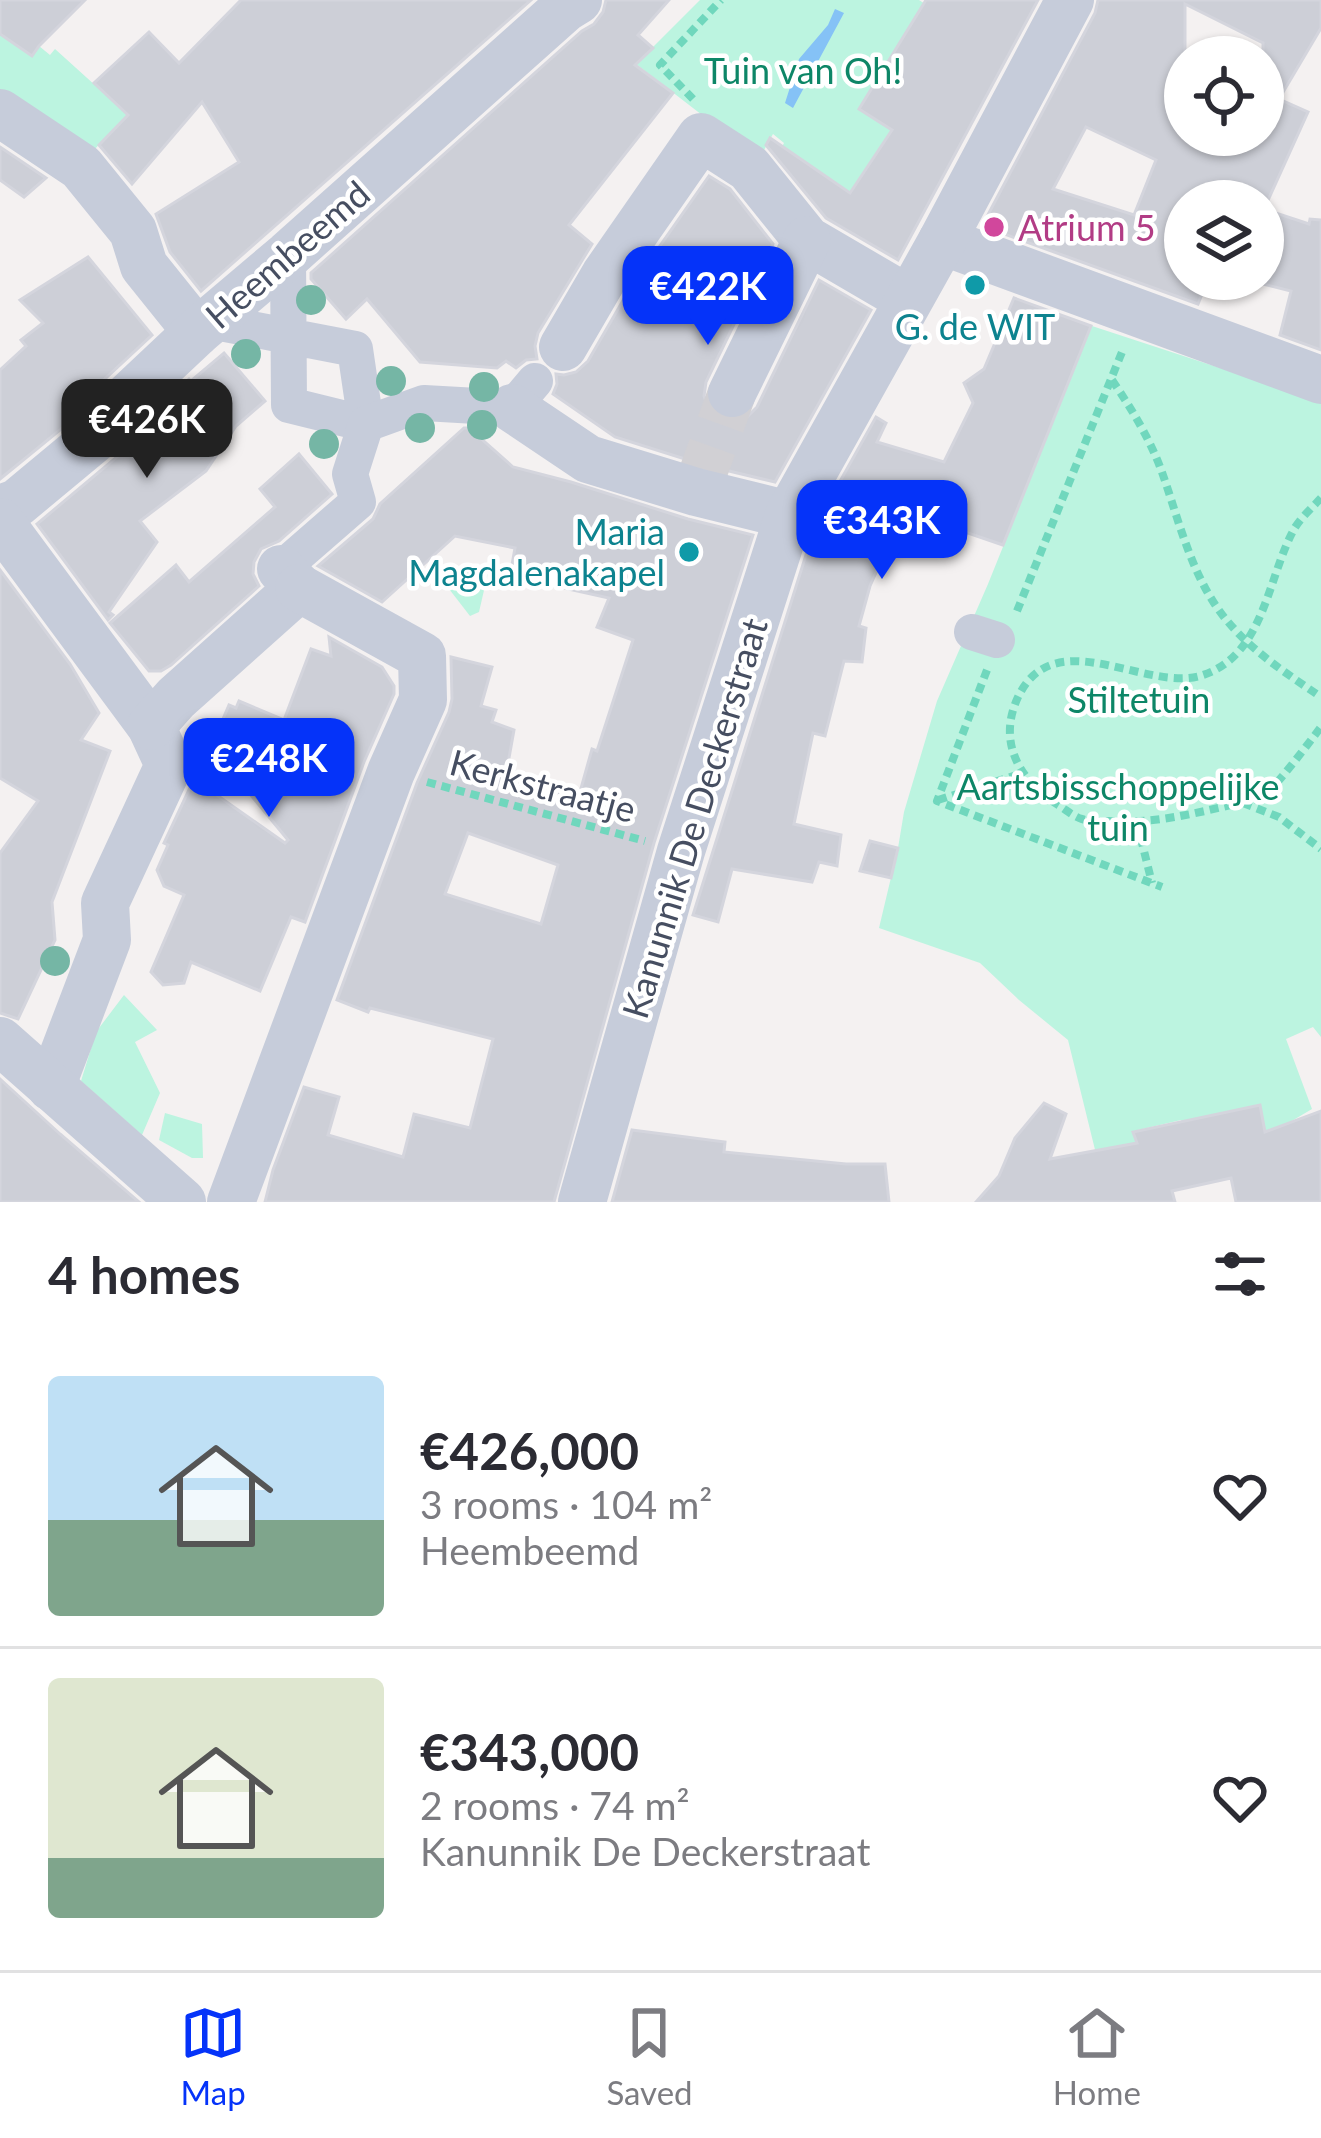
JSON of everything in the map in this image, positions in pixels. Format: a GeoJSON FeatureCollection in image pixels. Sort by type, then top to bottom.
{"type":"FeatureCollection","features":[{"type":"Feature","properties":{"kind":"street","name":"Heembeemd"},"geometry":{"type":"LineString","coordinates":[[0,509],[17,503],[106,429],[112,412],[204,327],[578,0]]}},
{"type":"Feature","properties":{"kind":"street","name":"Kanunnik De Deckerstraat"},"geometry":{"type":"LineString","coordinates":[[583,1202],[681,850],[789,515],[1070,0]]}},
{"type":"Feature","properties":{"kind":"street"},"geometry":{"type":"LineString","coordinates":[[0,113],[81,167],[134,231],[144,266],[204,327],[288,335],[355,350],[366,424],[350,474],[358,502],[151,726]]}},
{"type":"Feature","properties":{"kind":"street"},"geometry":{"type":"LineString","coordinates":[[288,255],[289,405],[366,424],[424,404],[536,378],[701,137],[749,168],[807,240],[908,298]]}},
{"type":"Feature","properties":{"kind":"street"},"geometry":{"type":"LineString","coordinates":[[732,393],[807,240]]}},
{"type":"Feature","properties":{"kind":"street"},"geometry":{"type":"LineString","coordinates":[[942,241],[1321,380]]}},
{"type":"Feature","properties":{"kind":"street"},"geometry":{"type":"LineString","coordinates":[[536,378],[588,459],[789,515]]}},
{"type":"Feature","properties":{"kind":"street"},"geometry":{"type":"LineString","coordinates":[[0,522],[151,726],[169,765],[105,903],[107,940],[51,1087]]}},
{"type":"Feature","properties":{"kind":"street"},"geometry":{"type":"LineString","coordinates":[[231,1202],[391,772],[423,700],[422,656],[290,579]]}},
{"type":"Feature","properties":{"kind":"street"},"geometry":{"type":"LineString","coordinates":[[0,1041],[182,1202]]}},
{"type":"Feature","properties":{"kind":"path"},"geometry":{"type":"LineString","coordinates":[[711,143],[720,128],[660,65],[721,0]]}},
{"type":"Feature","properties":{"kind":"path"},"geometry":{"type":"LineString","coordinates":[[937,801],[995,638],[1138,312]]}},
{"type":"Feature","properties":{"kind":"path"},"geometry":{"type":"LineString","coordinates":[[1112,380],[1151,444],[1178,524],[1218,609],[1247,643],[1321,697]]}},
{"type":"Feature","properties":{"kind":"path"},"geometry":{"type":"LineString","coordinates":[[1321,498],[1293,529],[1251,640],[1220,667],[1201,676],[1171,678],[1085,661],[1052,664],[1029,681],[1018,697],[1010,725],[1011,752],[1023,773],[1051,800],[1082,819],[1137,823],[1263,797],[1321,728]]}},
{"type":"Feature","properties":{"kind":"path","name":"Kerkstraatje"},"geometry":{"type":"LineString","coordinates":[[391,772],[681,850]]}},
{"type":"Feature","properties":{"kind":"path"},"geometry":{"type":"LineString","coordinates":[[937,801],[1023,773]]}},
{"type":"Feature","properties":{"kind":"path"},"geometry":{"type":"LineString","coordinates":[[937,801],[1157,885],[1137,823]]}},
{"type":"Feature","properties":{"kind":"path"},"geometry":{"type":"LineString","coordinates":[[1241,803],[1279,817],[1321,849]]}},
{"type":"Feature","properties":{"kind":"green space","name":"Tuin van Oh!"},"geometry":{"type":"Polygon","coordinates":[[[700,0],[919,0],[945,17],[912,22],[859,109],[892,130],[850,193],[782,147],[784,143],[773,134],[759,159],[636,64],[700,0]]]}},
{"type":"Feature","properties":{"kind":"green space"},"geometry":{"type":"Polygon","coordinates":[[[0,34],[32,56],[39,46],[50,55],[55,49],[128,115],[89,155],[0,96],[0,34]]]}},
{"type":"Feature","properties":{"kind":"green space","name":"Aartsbisschoppelijke tuin"},"geometry":{"type":"Polygon","coordinates":[[[1092,326],[1321,401],[1321,1037],[1313,1027],[1286,1039],[1312,1109],[1290,1122],[1298,1142],[1268,1149],[1259,1106],[1217,1114],[1186,1133],[1181,1120],[1134,1131],[1137,1143],[1099,1166],[1068,1040],[980,963],[879,928],[904,812],[937,701],[1092,326]]]}},
{"type":"Feature","properties":{"kind":"green space"},"geometry":{"type":"Polygon","coordinates":[[[462,568],[488,573],[479,612],[470,616],[446,585],[462,568]]]}},
{"type":"Feature","properties":{"kind":"green space"},"geometry":{"type":"Polygon","coordinates":[[[124,995],[157,1030],[135,1042],[160,1093],[142,1135],[81,1081],[96,1032],[124,995]]]}},
{"type":"Feature","properties":{"kind":"green space"},"geometry":{"type":"Polygon","coordinates":[[[165,1113],[202,1124],[203,1158],[192,1158],[159,1140],[165,1113]]]}},
{"type":"Feature","properties":{"kind":"water"},"geometry":{"type":"Polygon","coordinates":[[[835,9],[844,13],[793,108],[785,103],[799,59],[828,25],[835,9]]]}},
{"type":"Feature","properties":{"kind":"building"},"geometry":{"type":"Polygon","coordinates":[[[0,0],[85,0],[32,56],[0,34],[0,0]]]}},
{"type":"Feature","properties":{"kind":"building"},"geometry":{"type":"Polygon","coordinates":[[[241,0],[531,0],[201,291],[170,252],[156,214],[239,162],[202,102],[132,184],[99,145],[128,115],[94,83],[149,32],[179,63],[241,0]]]}},
{"type":"Feature","properties":{"kind":"building"},"geometry":{"type":"Polygon","coordinates":[[[606,0],[669,0],[638,35],[653,48],[635,65],[673,93],[569,225],[592,244],[538,333],[537,359],[516,368],[506,361],[497,368],[420,362],[367,299],[346,319],[311,279],[311,273],[594,24],[606,0]]]}},
{"type":"Feature","properties":{"kind":"building"},"geometry":{"type":"Polygon","coordinates":[[[926,0],[1038,0],[898,260],[826,218],[766,145],[770,138],[850,193],[892,130],[859,109],[926,0]]]}},
{"type":"Feature","properties":{"kind":"building"},"geometry":{"type":"Polygon","coordinates":[[[1098,0],[1321,0],[1321,28],[1284,91],[1284,36],[1249,36],[1185,4],[1185,36],[1164,36],[1164,156],[1284,156],[1284,101],[1308,112],[1277,180],[1164,180],[1164,292],[982,226],[1098,0]],[[1086,127],[1053,189],[1134,215],[1156,160],[1086,127]]]}},
{"type":"Feature","properties":{"kind":"building"},"geometry":{"type":"Polygon","coordinates":[[[0,147],[46,178],[24,197],[0,180],[0,147]]]}},
{"type":"Feature","properties":{"kind":"building"},"geometry":{"type":"Polygon","coordinates":[[[709,176],[730,189],[773,244],[706,382],[708,408],[718,418],[735,421],[757,407],[819,280],[871,310],[775,482],[615,437],[553,394],[556,374],[576,372],[588,361],[629,290],[709,176]]]}},
{"type":"Feature","properties":{"kind":"building"},"geometry":{"type":"Polygon","coordinates":[[[1284,216],[1309,224],[1310,219],[1321,220],[1321,350],[1280,335],[1291,291],[1284,289],[1284,216]]]}},
{"type":"Feature","properties":{"kind":"building"},"geometry":{"type":"Polygon","coordinates":[[[88,257],[152,335],[92,391],[82,412],[0,479],[0,370],[26,346],[21,340],[43,323],[20,300],[88,257]]]}},
{"type":"Feature","properties":{"kind":"building"},"geometry":{"type":"Polygon","coordinates":[[[1014,298],[1091,326],[1003,545],[904,511],[870,586],[859,626],[866,628],[862,662],[844,661],[825,736],[813,733],[794,824],[841,835],[837,866],[819,862],[812,882],[732,869],[718,922],[693,915],[815,526],[876,417],[886,423],[877,442],[944,462],[973,403],[964,383],[984,369],[1014,298]]]}},
{"type":"Feature","properties":{"kind":"building"},"geometry":{"type":"Polygon","coordinates":[[[224,353],[265,401],[236,426],[206,471],[140,521],[157,542],[108,620],[37,524],[124,451],[137,428],[224,353]]]}},
{"type":"Feature","properties":{"kind":"building"},"geometry":{"type":"Polygon","coordinates":[[[469,428],[513,467],[753,535],[654,843],[554,1202],[265,1202],[304,1087],[339,1097],[328,1135],[403,1157],[414,1114],[470,1128],[493,1039],[370,1008],[368,1012],[337,1000],[417,783],[449,712],[451,657],[492,667],[481,706],[496,710],[492,722],[514,730],[507,769],[580,792],[633,640],[597,627],[609,598],[510,576],[515,548],[455,536],[382,602],[318,566],[373,519],[380,504],[469,428]],[[468,833],[445,894],[541,924],[558,865],[468,833]]]}},
{"type":"Feature","properties":{"kind":"building"},"geometry":{"type":"Polygon","coordinates":[[[299,454],[332,494],[279,541],[261,549],[253,574],[259,586],[171,665],[149,671],[110,623],[176,565],[189,582],[275,507],[260,489],[299,454]]]}},
{"type":"Feature","properties":{"kind":"building"},"geometry":{"type":"Polygon","coordinates":[[[0,570],[70,664],[99,713],[81,740],[110,751],[52,902],[55,940],[18,1019],[0,1013],[0,853],[38,801],[0,778],[0,570]]]}},
{"type":"Feature","properties":{"kind":"building"},"geometry":{"type":"Polygon","coordinates":[[[329,637],[382,667],[394,694],[305,922],[291,917],[260,991],[191,962],[184,983],[163,985],[151,972],[184,895],[164,886],[157,870],[168,845],[164,843],[194,779],[285,843],[288,840],[211,747],[229,705],[236,708],[239,701],[284,720],[311,649],[331,656],[329,637]]]}},
{"type":"Feature","properties":{"kind":"building"},"geometry":{"type":"Polygon","coordinates":[[[870,841],[898,848],[891,878],[860,871],[870,841]]]}},
{"type":"Feature","properties":{"kind":"building"},"geometry":{"type":"Polygon","coordinates":[[[0,1079],[60,1134],[139,1202],[0,1202],[0,1079]]]}},
{"type":"Feature","properties":{"kind":"building"},"geometry":{"type":"Polygon","coordinates":[[[1044,1103],[1066,1114],[1050,1159],[1137,1143],[1133,1132],[1260,1105],[1265,1132],[1321,1111],[1321,1202],[1236,1202],[1231,1178],[1172,1191],[1175,1202],[976,1202],[999,1176],[1015,1138],[1044,1103]]]}},
{"type":"Feature","properties":{"kind":"building"},"geometry":{"type":"Polygon","coordinates":[[[632,1130],[725,1142],[724,1152],[885,1164],[889,1202],[612,1202],[632,1130]]]}},
{"type":"Feature","properties":{"kind":"tunnel"},"geometry":{"type":"LineString","coordinates":[[696,492],[732,393]]}},
{"type":"Feature","properties":{"kind":"place","name":"Atrium 5"},"geometry":{"type":"Point","coordinates":[994,227]}},
{"type":"Feature","properties":{"kind":"place","name":"G. de WIT"},"geometry":{"type":"Point","coordinates":[975,285]}},
{"type":"Feature","properties":{"kind":"place","name":"Maria Magdalenakapel"},"geometry":{"type":"Point","coordinates":[689,552]}},
{"type":"Feature","properties":{"kind":"park label","name":"Stiltetuin"},"geometry":{"type":"Point","coordinates":[1139,699]}}]}
